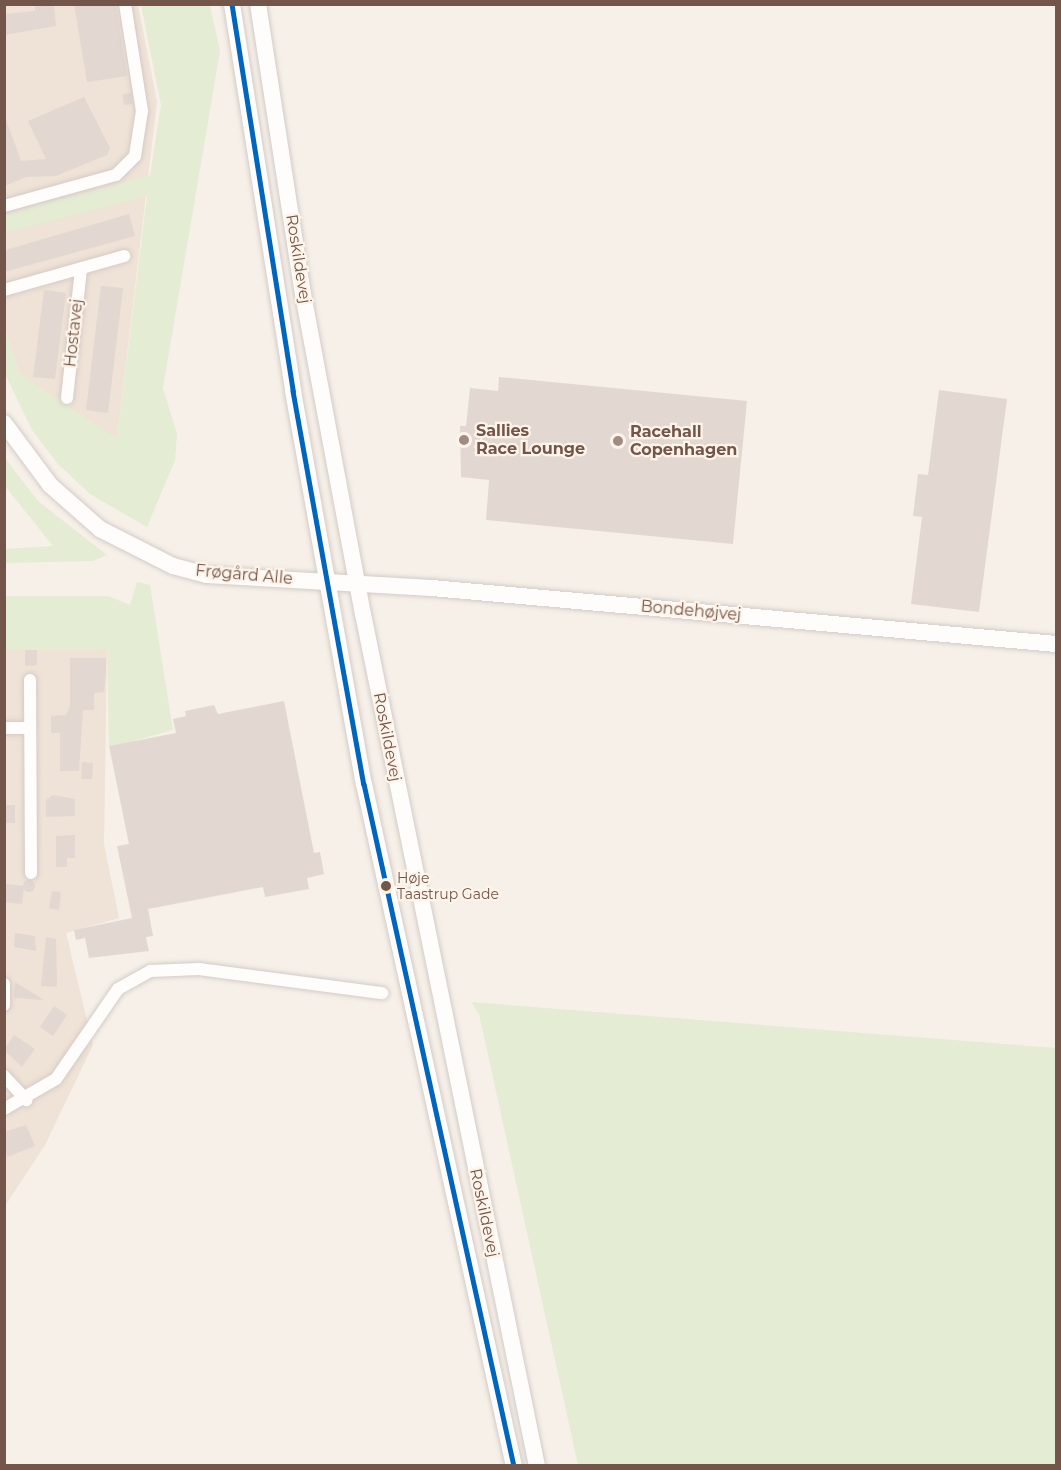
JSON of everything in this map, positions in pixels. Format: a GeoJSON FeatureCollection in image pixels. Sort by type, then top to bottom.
{"type":"FeatureCollection","features":[{"type":"Feature","properties":{"kind":"main road","name":"Roskildevej"},"geometry":{"type":"LineString","coordinates":[[232,4],[326,582],[424,1072],[514,1466]]}},
{"type":"Feature","properties":{"kind":"main road","name":"Roskildevej"},"geometry":{"type":"LineString","coordinates":[[258,4],[303,294],[358,584],[537,1466]]}},
{"type":"Feature","properties":{"kind":"main road","name":"Frøgård Alle"},"geometry":{"type":"LineString","coordinates":[[4,423],[50,485],[100,529],[134,548],[207,575],[326,582]]}},
{"type":"Feature","properties":{"kind":"main road","name":"Bondehøjvej"},"geometry":{"type":"LineString","coordinates":[[326,582],[1056,644]]}},
{"type":"Feature","properties":{"kind":"street"},"geometry":{"type":"LineString","coordinates":[[4,206],[116,175],[135,156],[142,111],[125,4]]}},
{"type":"Feature","properties":{"kind":"street","name":"Hostavej"},"geometry":{"type":"LineString","coordinates":[[4,290],[124,256]]}},
{"type":"Feature","properties":{"kind":"street","name":"Hostavej"},"geometry":{"type":"LineString","coordinates":[[67,398],[81,268]]}},
{"type":"Feature","properties":{"kind":"street"},"geometry":{"type":"LineString","coordinates":[[30,680],[30,873]]}},
{"type":"Feature","properties":{"kind":"street"},"geometry":{"type":"LineString","coordinates":[[4,728],[30,728]]}},
{"type":"Feature","properties":{"kind":"street"},"geometry":{"type":"LineString","coordinates":[[4,1109],[26,1100],[56,1079],[118,989],[150,971],[199,969],[382,993]]}},
{"type":"Feature","properties":{"kind":"street"},"geometry":{"type":"LineString","coordinates":[[4,984],[4,1005]]}},
{"type":"Feature","properties":{"kind":"street"},"geometry":{"type":"LineString","coordinates":[[4,1076],[26,1100]]}},
{"type":"Feature","properties":{"kind":"shaded area"},"geometry":{"type":"Polygon","coordinates":[[[4,5],[138,5],[157,102],[117,439],[20,374],[5,329],[4,5]]]}},
{"type":"Feature","properties":{"kind":"shaded area"},"geometry":{"type":"Polygon","coordinates":[[[5,649],[107,650],[104,844],[119,918],[66,933],[93,1045],[45,1145],[5,1206],[5,649]]]}},
{"type":"Feature","properties":{"kind":"green space"},"geometry":{"type":"Polygon","coordinates":[[[141,5],[210,5],[220,51],[163,388],[177,434],[175,460],[147,527],[90,494],[58,464],[32,430],[4,372],[5,329],[20,374],[117,438],[147,196],[5,233],[5,214],[150,175],[161,105],[141,5]]]}},
{"type":"Feature","properties":{"kind":"green space"},"geometry":{"type":"Polygon","coordinates":[[[5,458],[38,501],[107,555],[93,561],[5,563],[5,549],[53,546],[5,486],[5,458]]]}},
{"type":"Feature","properties":{"kind":"green space"},"geometry":{"type":"Polygon","coordinates":[[[137,582],[150,585],[173,730],[109,748],[107,650],[5,649],[5,596],[108,596],[130,605],[137,582]]]}},
{"type":"Feature","properties":{"kind":"green space"},"geometry":{"type":"Polygon","coordinates":[[[471,1002],[1056,1048],[1056,1465],[578,1465],[479,1014],[471,1002]]]}},
{"type":"Feature","properties":{"kind":"building"},"geometry":{"type":"Polygon","coordinates":[[[35,4],[54,4],[56,26],[4,35],[4,14],[35,11],[35,4]]]}},
{"type":"Feature","properties":{"kind":"building"},"geometry":{"type":"Polygon","coordinates":[[[74,4],[116,4],[127,76],[87,82],[74,4]]]}},
{"type":"Feature","properties":{"kind":"building"},"geometry":{"type":"Polygon","coordinates":[[[131,93],[133,104],[124,105],[123,94],[131,93]]]}},
{"type":"Feature","properties":{"kind":"building"},"geometry":{"type":"Polygon","coordinates":[[[84,97],[110,148],[107,155],[56,176],[26,177],[4,186],[4,114],[21,161],[46,159],[28,121],[84,97]]]}},
{"type":"Feature","properties":{"kind":"building"},"geometry":{"type":"Polygon","coordinates":[[[129,214],[135,236],[4,272],[4,252],[9,249],[129,214]]]}},
{"type":"Feature","properties":{"kind":"building"},"geometry":{"type":"Polygon","coordinates":[[[101,286],[123,288],[108,413],[86,410],[101,286]]]}},
{"type":"Feature","properties":{"kind":"building"},"geometry":{"type":"Polygon","coordinates":[[[44,290],[66,293],[55,379],[33,377],[44,290]]]}},
{"type":"Feature","properties":{"kind":"building","name":"Racehall Copenhagen"},"geometry":{"type":"Polygon","coordinates":[[[499,377],[747,401],[733,544],[486,520],[489,480],[461,477],[460,426],[466,426],[470,388],[498,391],[499,377]]]}},
{"type":"Feature","properties":{"kind":"building"},"geometry":{"type":"Polygon","coordinates":[[[939,390],[1007,399],[979,612],[911,604],[922,517],[913,516],[918,474],[928,475],[939,390]]]}},
{"type":"Feature","properties":{"kind":"building"},"geometry":{"type":"Polygon","coordinates":[[[25,650],[37,650],[37,665],[25,666],[25,650]]]}},
{"type":"Feature","properties":{"kind":"building"},"geometry":{"type":"Polygon","coordinates":[[[70,658],[106,658],[106,671],[104,692],[94,693],[94,710],[83,710],[79,771],[60,771],[60,733],[51,733],[51,716],[66,715],[70,706],[70,658]]]}},
{"type":"Feature","properties":{"kind":"building"},"geometry":{"type":"Polygon","coordinates":[[[284,701],[314,853],[320,852],[324,874],[307,878],[309,889],[265,897],[263,887],[148,909],[153,936],[146,937],[149,951],[89,958],[85,938],[76,940],[74,930],[132,918],[117,846],[129,844],[109,746],[176,733],[173,719],[186,716],[185,711],[214,705],[218,714],[284,701]]]}},
{"type":"Feature","properties":{"kind":"building"},"geometry":{"type":"Polygon","coordinates":[[[82,762],[93,763],[92,779],[81,779],[82,762]]]}},
{"type":"Feature","properties":{"kind":"building"},"geometry":{"type":"Polygon","coordinates":[[[53,795],[75,799],[75,816],[46,817],[46,800],[53,795]]]}},
{"type":"Feature","properties":{"kind":"building"},"geometry":{"type":"Polygon","coordinates":[[[4,805],[15,805],[15,823],[4,823],[4,805]]]}},
{"type":"Feature","properties":{"kind":"building"},"geometry":{"type":"Polygon","coordinates":[[[75,835],[75,858],[67,858],[67,867],[56,867],[56,836],[75,835]]]}},
{"type":"Feature","properties":{"kind":"building"},"geometry":{"type":"Polygon","coordinates":[[[31,880],[35,886],[31,892],[27,892],[23,884],[31,880]]]}},
{"type":"Feature","properties":{"kind":"building"},"geometry":{"type":"Polygon","coordinates":[[[4,884],[24,886],[22,904],[4,902],[4,884]]]}},
{"type":"Feature","properties":{"kind":"building"},"geometry":{"type":"Polygon","coordinates":[[[52,891],[61,892],[59,910],[49,908],[52,891]]]}},
{"type":"Feature","properties":{"kind":"building"},"geometry":{"type":"Polygon","coordinates":[[[15,933],[35,936],[36,951],[14,947],[15,933]]]}},
{"type":"Feature","properties":{"kind":"building"},"geometry":{"type":"Polygon","coordinates":[[[46,937],[56,939],[57,987],[41,986],[46,937]]]}},
{"type":"Feature","properties":{"kind":"building"},"geometry":{"type":"Polygon","coordinates":[[[15,982],[44,1000],[14,998],[15,982]]]}},
{"type":"Feature","properties":{"kind":"building"},"geometry":{"type":"Polygon","coordinates":[[[54,1006],[67,1015],[53,1036],[40,1027],[54,1006]]]}},
{"type":"Feature","properties":{"kind":"building"},"geometry":{"type":"Polygon","coordinates":[[[14,1035],[35,1049],[22,1067],[4,1050],[14,1035]]]}},
{"type":"Feature","properties":{"kind":"building"},"geometry":{"type":"Polygon","coordinates":[[[26,1125],[35,1146],[7,1157],[4,1132],[26,1125]]]}},
{"type":"Feature","properties":{"kind":"transit line"},"geometry":{"type":"LineString","coordinates":[[232,4],[293,391],[364,784],[514,1466]]}},
{"type":"Feature","properties":{"kind":"place","name":"Sallies Race Lounge"},"geometry":{"type":"Point","coordinates":[464,440]}},
{"type":"Feature","properties":{"kind":"place","name":"Racehall Copenhagen"},"geometry":{"type":"Point","coordinates":[618,441]}},
{"type":"Feature","properties":{"kind":"place","name":"Høje Taastrup Gade"},"geometry":{"type":"Point","coordinates":[386,886]}}]}
